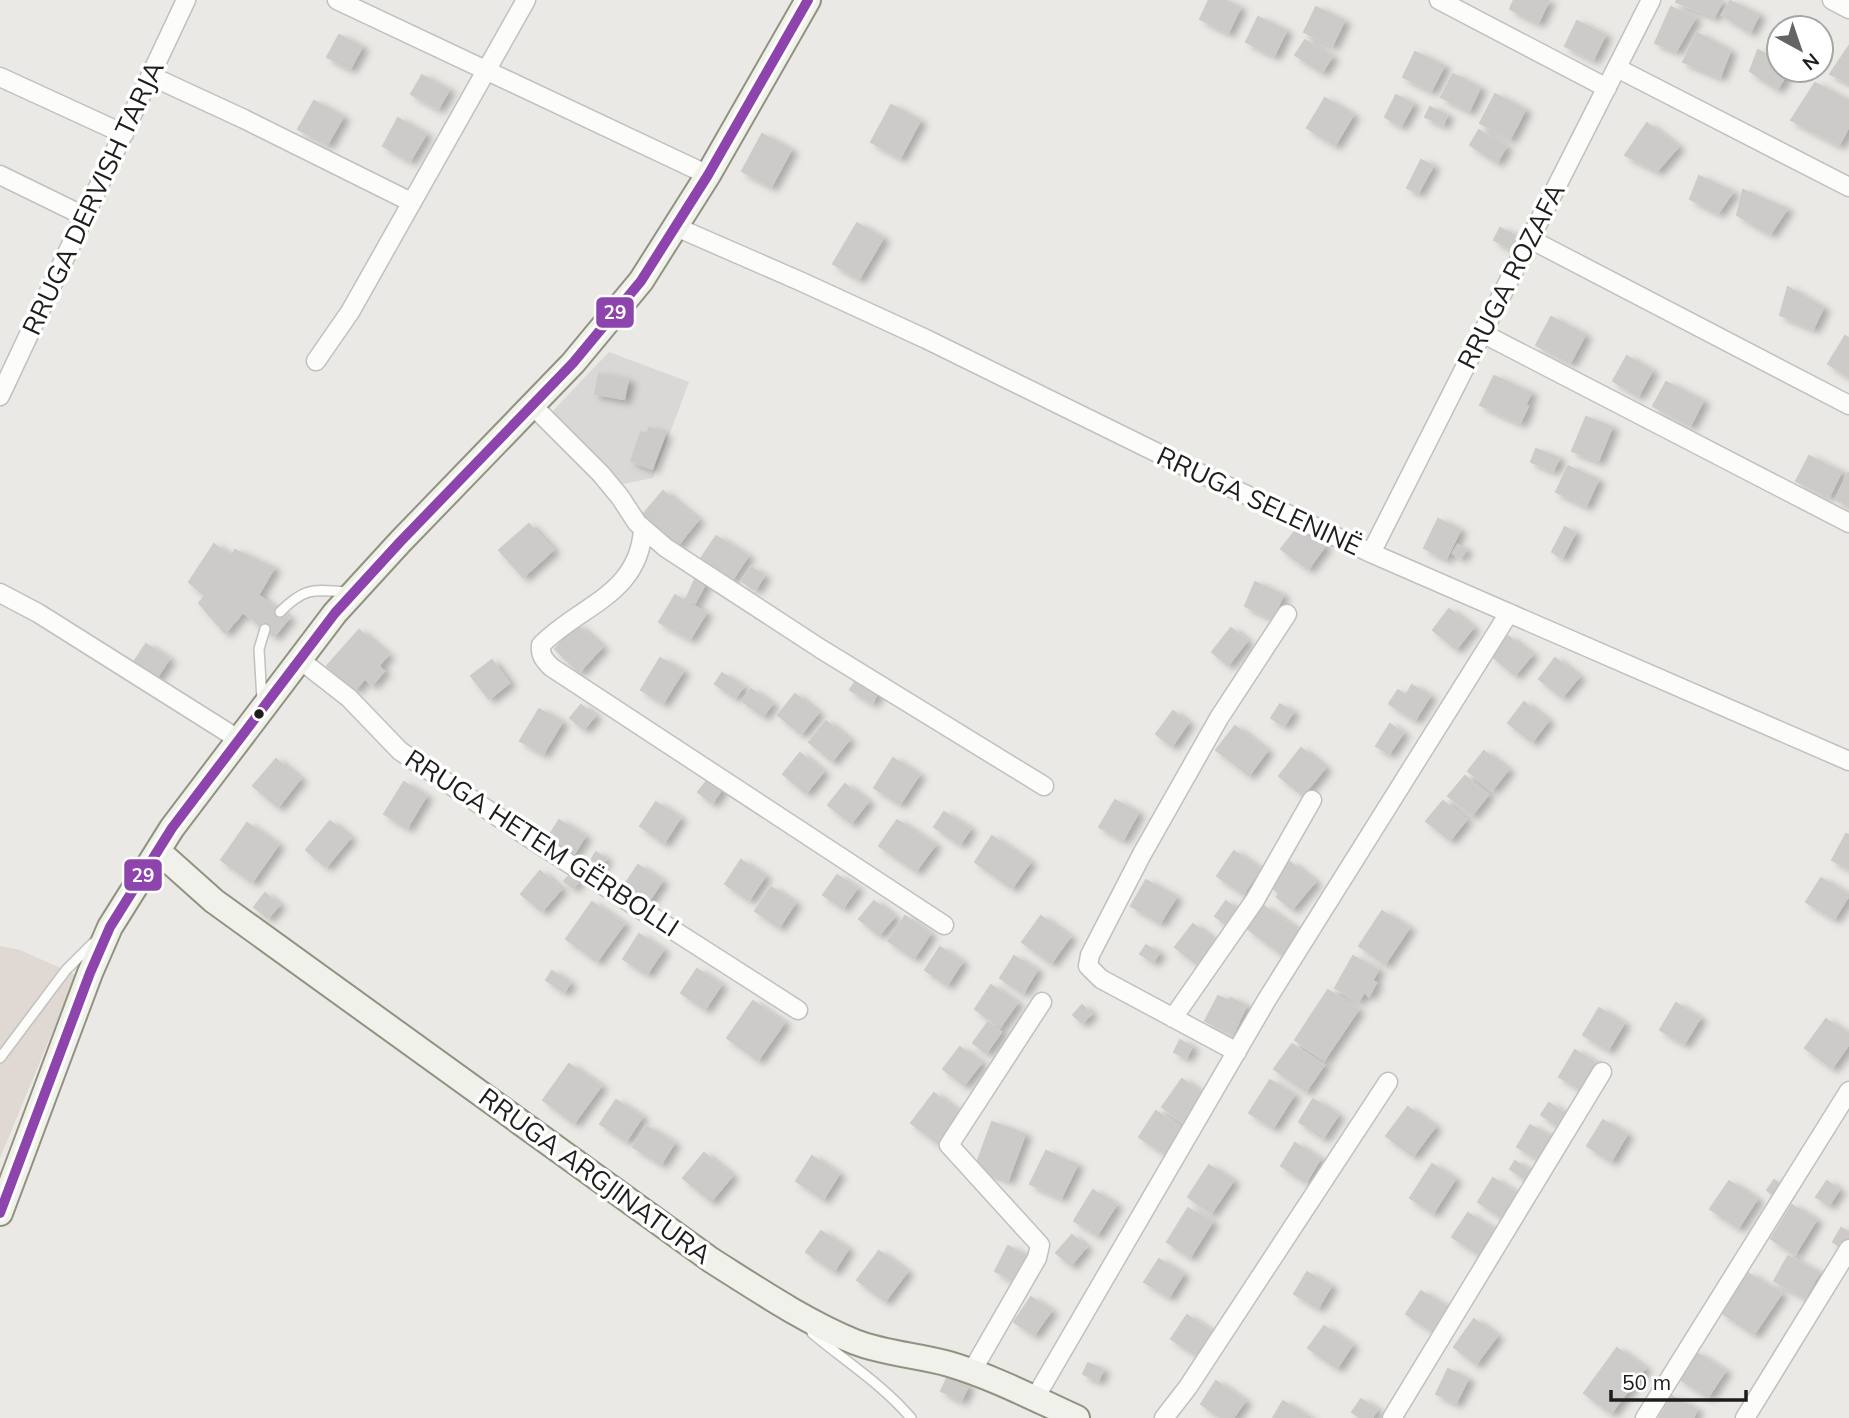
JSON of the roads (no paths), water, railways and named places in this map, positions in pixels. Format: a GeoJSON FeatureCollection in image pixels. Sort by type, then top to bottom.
{"type":"FeatureCollection","features":[{"type":"Feature","properties":{"kind":"main road"},"geometry":{"type":"LineString","coordinates":[[0,1213],[90,972],[110,928],[158,851],[238,739],[354,592],[532,405],[608,322],[641,281],[708,175],[808,0]]}},
{"type":"Feature","properties":{"kind":"main road","name":"RRUGA ARGJINATURA"},"geometry":{"type":"LineString","coordinates":[[158,851],[214,901],[711,1260],[774,1299],[854,1341],[881,1351],[946,1363],[972,1371],[1077,1418]]}},
{"type":"Feature","properties":{"kind":"street","name":"RRUGA DERVISH TARJA"},"geometry":{"type":"LineString","coordinates":[[0,396],[186,0]]}},
{"type":"Feature","properties":{"kind":"street"},"geometry":{"type":"LineString","coordinates":[[337,0],[708,175]]}},
{"type":"Feature","properties":{"kind":"street"},"geometry":{"type":"LineString","coordinates":[[316,361],[350,312],[526,0]]}},
{"type":"Feature","properties":{"kind":"street"},"geometry":{"type":"LineString","coordinates":[[1439,0],[1606,88]]}},
{"type":"Feature","properties":{"kind":"street","name":"RRUGA ROZAFA"},"geometry":{"type":"LineString","coordinates":[[1371,553],[1651,0]]}},
{"type":"Feature","properties":{"kind":"street"},"geometry":{"type":"LineString","coordinates":[[1832,0],[1849,9]]}},
{"type":"Feature","properties":{"kind":"street"},"geometry":{"type":"LineString","coordinates":[[1617,68],[1849,187]]}},
{"type":"Feature","properties":{"kind":"street"},"geometry":{"type":"LineString","coordinates":[[151,76],[411,202]]}},
{"type":"Feature","properties":{"kind":"street"},"geometry":{"type":"LineString","coordinates":[[0,77],[124,134]]}},
{"type":"Feature","properties":{"kind":"street"},"geometry":{"type":"LineString","coordinates":[[0,175],[86,217]]}},
{"type":"Feature","properties":{"kind":"street","name":"RRUGA SELENINË"},"geometry":{"type":"LineString","coordinates":[[676,227],[926,339],[1178,463],[1371,553],[1849,761]]}},
{"type":"Feature","properties":{"kind":"street"},"geometry":{"type":"LineString","coordinates":[[1530,239],[1849,405]]}},
{"type":"Feature","properties":{"kind":"street"},"geometry":{"type":"LineString","coordinates":[[1482,333],[1849,523]]}},
{"type":"Feature","properties":{"kind":"street"},"geometry":{"type":"LineString","coordinates":[[532,405],[601,474],[643,529],[666,548],[821,649],[1044,786]]}},
{"type":"Feature","properties":{"kind":"street"},"geometry":{"type":"LineString","coordinates":[[643,529],[637,562],[606,596],[549,636],[541,645],[540,653],[544,660],[944,925]]}},
{"type":"Feature","properties":{"kind":"street"},"geometry":{"type":"LineString","coordinates":[[0,593],[38,613],[238,739]]}},
{"type":"Feature","properties":{"kind":"street"},"geometry":{"type":"LineString","coordinates":[[1035,1398],[1288,966],[1509,613]]}},
{"type":"Feature","properties":{"kind":"street"},"geometry":{"type":"LineString","coordinates":[[1237,1052],[1101,979],[1088,966],[1090,956],[1142,854],[1213,729],[1287,614]]}},
{"type":"Feature","properties":{"kind":"street","name":"RRUGA HETEM GËRBOLLI"},"geometry":{"type":"LineString","coordinates":[[299,659],[349,698],[400,751],[798,1010]]}},
{"type":"Feature","properties":{"kind":"street"},"geometry":{"type":"LineString","coordinates":[[1173,1017],[1255,900],[1312,800]]}},
{"type":"Feature","properties":{"kind":"street"},"geometry":{"type":"LineString","coordinates":[[972,1371],[1037,1258],[1040,1245],[949,1145],[1042,1002]]}},
{"type":"Feature","properties":{"kind":"street"},"geometry":{"type":"LineString","coordinates":[[1392,1418],[1602,1072]]}},
{"type":"Feature","properties":{"kind":"street"},"geometry":{"type":"LineString","coordinates":[[1164,1418],[1188,1387],[1388,1082]]}},
{"type":"Feature","properties":{"kind":"street"},"geometry":{"type":"LineString","coordinates":[[1645,1418],[1849,1091]]}},
{"type":"Feature","properties":{"kind":"street"},"geometry":{"type":"LineString","coordinates":[[1745,1418],[1849,1249]]}},
{"type":"Feature","properties":{"kind":"lane"},"geometry":{"type":"LineString","coordinates":[[280,612],[295,597],[311,590],[354,592]]}},
{"type":"Feature","properties":{"kind":"lane"},"geometry":{"type":"LineString","coordinates":[[262,708],[258,649],[265,629]]}},
{"type":"Feature","properties":{"kind":"lane"},"geometry":{"type":"LineString","coordinates":[[0,1058],[66,970],[110,928]]}},
{"type":"Feature","properties":{"kind":"lane"},"geometry":{"type":"LineString","coordinates":[[774,1299],[832,1350],[894,1398],[911,1418]]}}]}
